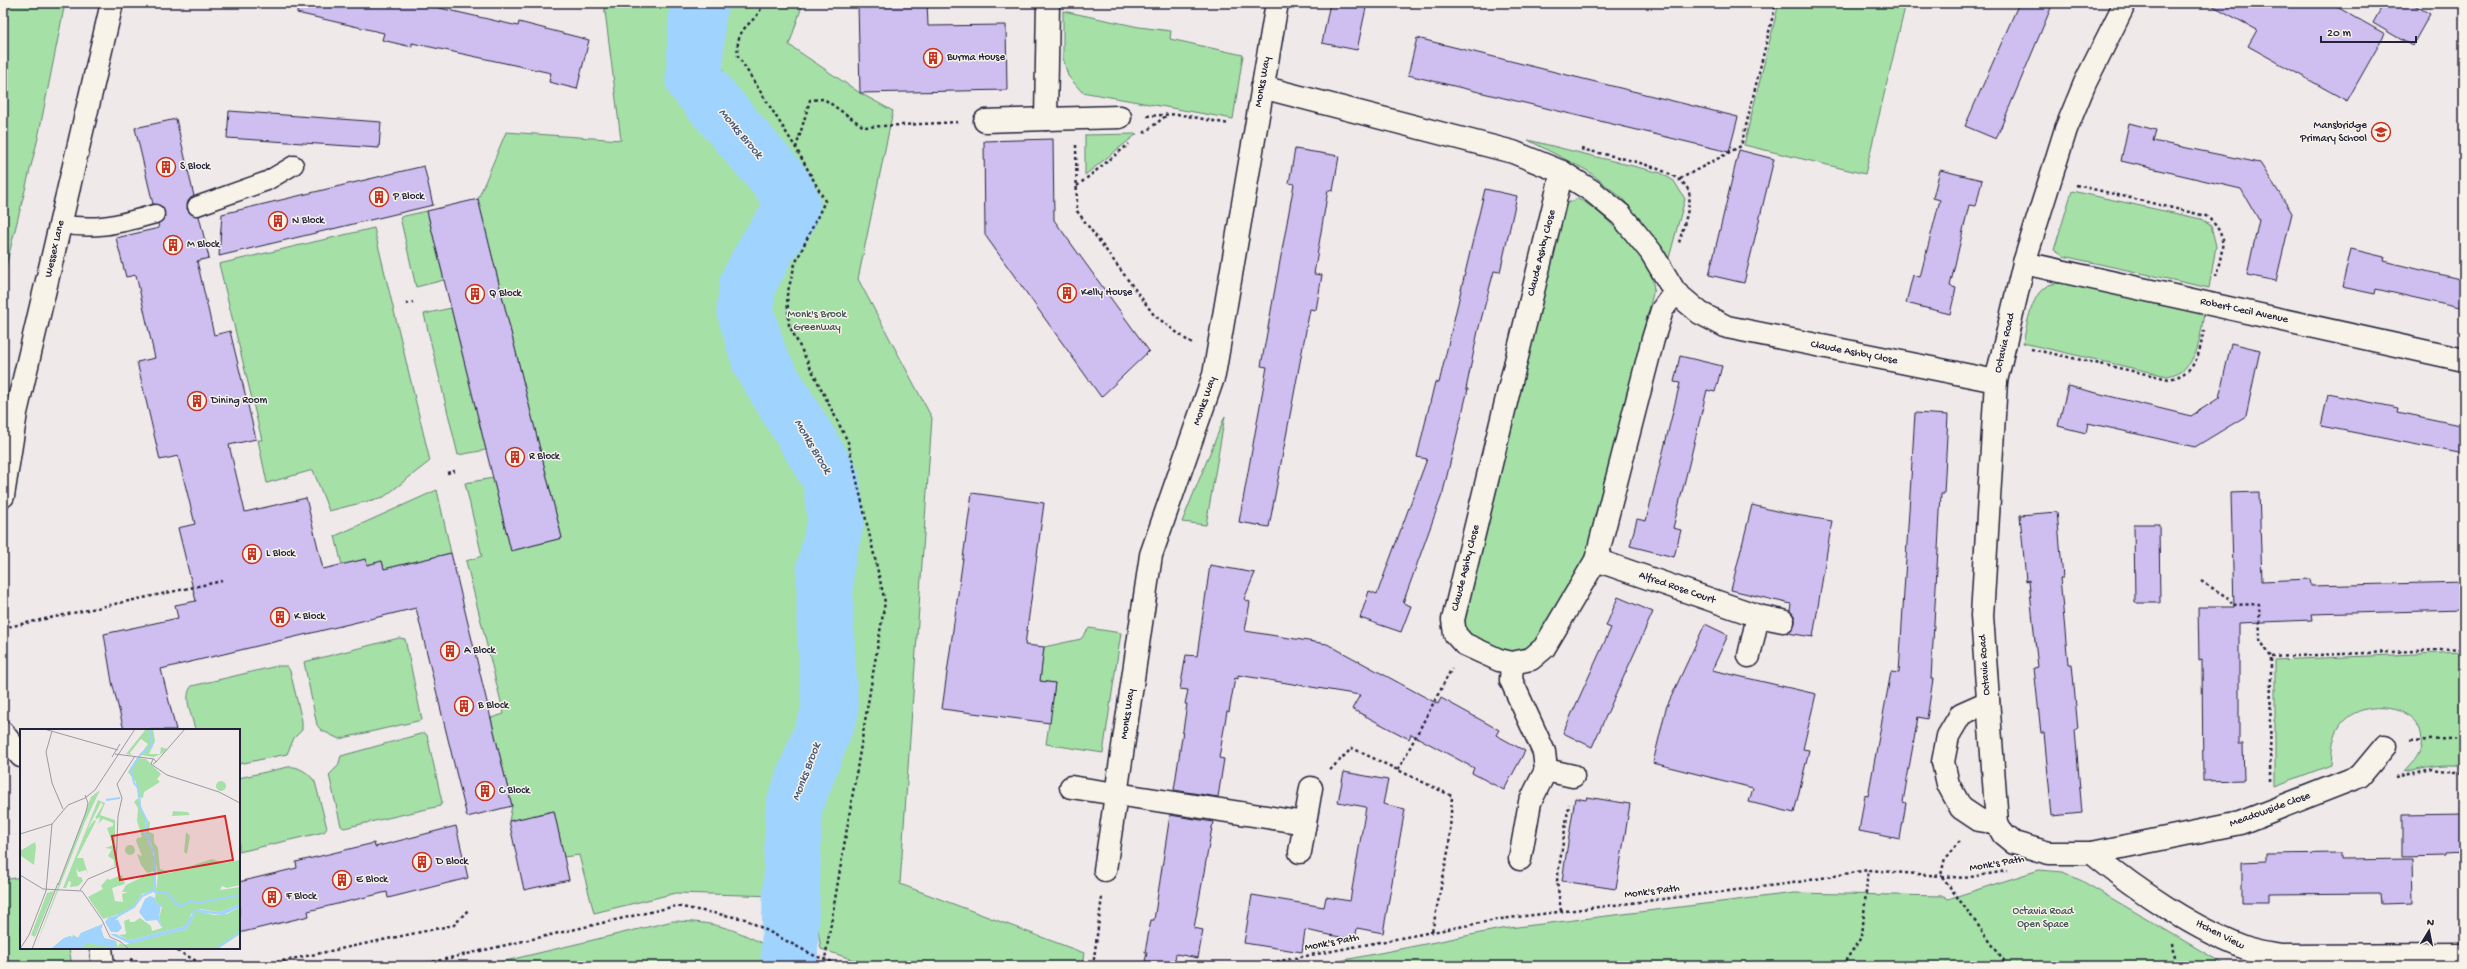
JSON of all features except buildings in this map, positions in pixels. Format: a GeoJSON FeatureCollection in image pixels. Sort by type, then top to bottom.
{"type":"FeatureCollection","features":[{"type":"Feature","properties":{"kind":"street","name":"Wessex Lane"},"geometry":{"type":"LineString","coordinates":[[3,496],[16,413],[112,3]]}},
{"type":"Feature","properties":{"kind":"street"},"geometry":{"type":"LineString","coordinates":[[1046,119],[1048,3]]}},
{"type":"Feature","properties":{"kind":"street","name":"Monks Way"},"geometry":{"type":"LineString","coordinates":[[1105,870],[1151,555],[1214,375],[1262,87],[1278,3]]}},
{"type":"Feature","properties":{"kind":"street","name":"Octavia Road"},"geometry":{"type":"LineString","coordinates":[[1988,822],[1988,702],[1982,616],[1996,382],[2024,263],[2071,116],[2084,82],[2125,3]]}},
{"type":"Feature","properties":{"kind":"street","name":"Claude Ashby Close"},"geometry":{"type":"LineString","coordinates":[[1262,87],[1513,152],[1562,172],[1592,191],[1621,215],[1651,252],[1675,292],[1700,313],[1727,327],[1996,382]]}},
{"type":"Feature","properties":{"kind":"street"},"geometry":{"type":"LineString","coordinates":[[985,121],[1120,117]]}},
{"type":"Feature","properties":{"kind":"street","name":"Claude Ashby Close"},"geometry":{"type":"LineString","coordinates":[[1464,644],[1455,634],[1453,620],[1562,172]]}},
{"type":"Feature","properties":{"kind":"street","name":"Robert Cecil Avenue"},"geometry":{"type":"LineString","coordinates":[[2024,263],[2464,360]]}},
{"type":"Feature","properties":{"kind":"street"},"geometry":{"type":"LineString","coordinates":[[1464,644],[1499,660],[1512,663],[1531,659],[1544,648],[1596,560],[1653,339],[1662,310],[1675,292]]}},
{"type":"Feature","properties":{"kind":"street","name":"Alfred Rose Court"},"geometry":{"type":"LineString","coordinates":[[1596,560],[1758,616],[1783,621]]}},
{"type":"Feature","properties":{"kind":"street"},"geometry":{"type":"LineString","coordinates":[[1749,656],[1758,616]]}},
{"type":"Feature","properties":{"kind":"street"},"geometry":{"type":"LineString","coordinates":[[1512,663],[1511,680],[1544,752],[1546,770],[1530,802],[1520,859]]}},
{"type":"Feature","properties":{"kind":"street","name":"Octavia Road"},"geometry":{"type":"LineString","coordinates":[[1988,702],[1961,714],[1948,736],[1943,762],[1948,784],[1961,808],[1988,822],[2014,842],[2049,853],[2092,853]]}},
{"type":"Feature","properties":{"kind":"street"},"geometry":{"type":"LineString","coordinates":[[3,733],[20,755]]}},
{"type":"Feature","properties":{"kind":"street","name":"Meadowside Close"},"geometry":{"type":"LineString","coordinates":[[2092,853],[2240,823],[2360,776],[2385,746]]}},
{"type":"Feature","properties":{"kind":"street"},"geometry":{"type":"LineString","coordinates":[[1546,770],[1573,776]]}},
{"type":"Feature","properties":{"kind":"street"},"geometry":{"type":"LineString","coordinates":[[1071,787],[1305,824]]}},
{"type":"Feature","properties":{"kind":"street"},"geometry":{"type":"LineString","coordinates":[[1300,852],[1311,788]]}},
{"type":"Feature","properties":{"kind":"street","name":"Itchen View"},"geometry":{"type":"LineString","coordinates":[[2092,853],[2128,883],[2213,934],[2252,951],[2281,956],[2464,955]]}},
{"type":"Feature","properties":{"kind":"street"},"geometry":{"type":"LineString","coordinates":[[101,949],[103,966]]}},
{"type":"Feature","properties":{"kind":"lane"},"geometry":{"type":"LineString","coordinates":[[197,206],[267,181],[294,165]]}},
{"type":"Feature","properties":{"kind":"lane"},"geometry":{"type":"LineString","coordinates":[[61,224],[82,228],[106,227],[155,214]]}},
{"type":"Feature","properties":{"kind":"path"},"geometry":{"type":"LineString","coordinates":[[763,3],[741,32],[736,43],[738,56],[796,148],[824,201],[795,264],[787,295],[789,325],[848,442],[885,602],[825,959]]}},
{"type":"Feature","properties":{"kind":"path"},"geometry":{"type":"LineString","coordinates":[[1680,180],[1741,146],[1776,3]]}},
{"type":"Feature","properties":{"kind":"path"},"geometry":{"type":"LineString","coordinates":[[796,148],[810,100],[824,99],[864,127],[985,121]]}},
{"type":"Feature","properties":{"kind":"path"},"geometry":{"type":"LineString","coordinates":[[1120,117],[1176,114],[1255,130]]}},
{"type":"Feature","properties":{"kind":"path"},"geometry":{"type":"LineString","coordinates":[[1143,134],[1167,115]]}},
{"type":"Feature","properties":{"kind":"path"},"geometry":{"type":"LineString","coordinates":[[1075,118],[1077,211],[1154,315],[1216,362]]}},
{"type":"Feature","properties":{"kind":"path"},"geometry":{"type":"LineString","coordinates":[[1076,186],[1131,143]]}},
{"type":"Feature","properties":{"kind":"path"},"geometry":{"type":"LineString","coordinates":[[406,304],[413,302]]}},
{"type":"Feature","properties":{"kind":"path"},"geometry":{"type":"LineString","coordinates":[[447,473],[454,471]]}},
{"type":"Feature","properties":{"kind":"path"},"geometry":{"type":"LineString","coordinates":[[3,628],[222,581]]}},
{"type":"Feature","properties":{"kind":"path"},"geometry":{"type":"LineString","coordinates":[[2201,581],[2230,600],[2232,605],[2259,604],[2260,640],[2271,657],[2270,811]]}},
{"type":"Feature","properties":{"kind":"path"},"geometry":{"type":"LineString","coordinates":[[1398,770],[1464,644]]}},
{"type":"Feature","properties":{"kind":"path"},"geometry":{"type":"LineString","coordinates":[[2271,657],[2464,649]]}},
{"type":"Feature","properties":{"kind":"path"},"geometry":{"type":"LineString","coordinates":[[2385,746],[2417,739],[2464,738]]}},
{"type":"Feature","properties":{"kind":"path"},"geometry":{"type":"LineString","coordinates":[[1311,788],[1352,748],[1452,796],[1449,847],[1432,932]]}},
{"type":"Feature","properties":{"kind":"path"},"geometry":{"type":"LineString","coordinates":[[2360,776],[2401,778],[2432,770],[2464,773]]}},
{"type":"Feature","properties":{"kind":"path"},"geometry":{"type":"LineString","coordinates":[[1561,911],[1557,881],[1573,776]]}},
{"type":"Feature","properties":{"kind":"path"},"geometry":{"type":"LineString","coordinates":[[1988,822],[1945,858],[1941,875],[2008,966]]}},
{"type":"Feature","properties":{"kind":"path"},"geometry":{"type":"LineString","coordinates":[[1092,966],[1105,870]]}},
{"type":"Feature","properties":{"kind":"path"},"geometry":{"type":"LineString","coordinates":[[1842,966],[1862,936],[1868,870]]}},
{"type":"Feature","properties":{"kind":"path","name":"Monk's Path"},"geometry":{"type":"LineString","coordinates":[[1252,966],[1501,919],[1792,883],[1868,870],[1964,878],[2010,870]]}},
{"type":"Feature","properties":{"kind":"path"},"geometry":{"type":"LineString","coordinates":[[415,966],[676,906],[745,919],[815,956],[845,966]]}},
{"type":"Feature","properties":{"kind":"path"},"geometry":{"type":"LineString","coordinates":[[260,966],[454,925],[469,909]]}},
{"type":"Feature","properties":{"kind":"path"},"geometry":{"type":"LineString","coordinates":[[174,949],[202,964],[213,966]]}},
{"type":"Feature","properties":{"kind":"green space"},"geometry":{"type":"Polygon","coordinates":[[[3,3],[65,3],[38,138],[3,278],[3,3]]]}},
{"type":"Feature","properties":{"kind":"green space"},"geometry":{"type":"Polygon","coordinates":[[[604,3],[689,3],[685,43],[685,82],[737,156],[778,201],[777,213],[727,285],[726,311],[746,370],[812,485],[818,523],[806,566],[815,710],[790,765],[773,830],[776,896],[676,893],[594,913],[579,855],[564,857],[554,811],[509,821],[512,806],[491,718],[504,714],[466,561],[482,556],[465,483],[493,478],[511,551],[562,538],[478,199],[506,132],[621,140],[604,3]]]}},
{"type":"Feature","properties":{"kind":"green space","name":"Monk's Brook Greenway"},"geometry":{"type":"Polygon","coordinates":[[[721,3],[803,3],[789,45],[860,93],[893,111],[858,279],[932,418],[900,884],[1084,953],[1082,966],[872,966],[821,949],[812,893],[814,811],[850,711],[845,574],[851,519],[845,475],[834,450],[797,384],[785,369],[775,361],[765,342],[759,324],[764,285],[782,245],[796,229],[802,214],[804,193],[798,181],[781,159],[742,119],[734,108],[726,86],[721,57],[721,3]]]}},
{"type":"Feature","properties":{"kind":"green space"},"geometry":{"type":"Polygon","coordinates":[[[1779,3],[1906,3],[1865,174],[1744,145],[1779,3]]]}},
{"type":"Feature","properties":{"kind":"green space"},"geometry":{"type":"Polygon","coordinates":[[[1063,11],[1139,27],[1171,31],[1170,39],[1243,55],[1233,119],[1082,92],[1068,76],[1063,58],[1063,11]]]}},
{"type":"Feature","properties":{"kind":"green space"},"geometry":{"type":"Polygon","coordinates":[[[1137,134],[1085,175],[1085,135],[1137,134]]]}},
{"type":"Feature","properties":{"kind":"green space"},"geometry":{"type":"Polygon","coordinates":[[[1528,140],[1661,173],[1674,181],[1685,199],[1669,258],[1622,198],[1588,171],[1528,140]]]}},
{"type":"Feature","properties":{"kind":"green space"},"geometry":{"type":"Polygon","coordinates":[[[2072,191],[2201,219],[2211,226],[2216,246],[2209,288],[2063,256],[2054,250],[2072,191]]]}},
{"type":"Feature","properties":{"kind":"green space"},"geometry":{"type":"Polygon","coordinates":[[[1578,199],[1597,211],[1631,245],[1648,268],[1652,277],[1654,289],[1590,548],[1538,643],[1528,650],[1514,654],[1470,637],[1465,630],[1465,616],[1560,212],[1567,203],[1578,199]]]}},
{"type":"Feature","properties":{"kind":"green space"},"geometry":{"type":"Polygon","coordinates":[[[427,211],[444,280],[416,287],[400,217],[427,211]]]}},
{"type":"Feature","properties":{"kind":"green space"},"geometry":{"type":"Polygon","coordinates":[[[374,228],[430,461],[384,497],[329,511],[313,470],[267,483],[258,440],[262,440],[219,264],[374,228]]]}},
{"type":"Feature","properties":{"kind":"green space"},"geometry":{"type":"Polygon","coordinates":[[[2068,283],[2204,314],[2196,353],[2186,368],[2178,373],[2167,376],[2023,343],[2028,318],[2039,293],[2045,287],[2052,284],[2068,283]]]}},
{"type":"Feature","properties":{"kind":"green space"},"geometry":{"type":"Polygon","coordinates":[[[451,308],[486,450],[458,455],[424,314],[451,308]]]}},
{"type":"Feature","properties":{"kind":"green space"},"geometry":{"type":"Polygon","coordinates":[[[1225,416],[1206,525],[1182,522],[1225,416]]]}},
{"type":"Feature","properties":{"kind":"green space"},"geometry":{"type":"Polygon","coordinates":[[[437,490],[451,553],[384,569],[382,561],[367,565],[366,559],[342,565],[335,536],[437,490]]]}},
{"type":"Feature","properties":{"kind":"green space"},"geometry":{"type":"Polygon","coordinates":[[[1089,628],[1121,633],[1103,753],[1046,744],[1055,683],[1040,681],[1044,647],[1081,639],[1089,628]]]}},
{"type":"Feature","properties":{"kind":"green space"},"geometry":{"type":"Polygon","coordinates":[[[399,638],[405,639],[422,720],[339,739],[321,730],[317,725],[304,662],[399,638]]]}},
{"type":"Feature","properties":{"kind":"green space"},"geometry":{"type":"Polygon","coordinates":[[[2464,652],[2464,766],[2434,766],[2404,772],[2415,759],[2420,750],[2421,734],[2416,722],[2405,714],[2391,709],[2376,708],[2360,711],[2347,718],[2338,729],[2333,742],[2331,765],[2275,786],[2275,660],[2464,652]]]}},
{"type":"Feature","properties":{"kind":"green space"},"geometry":{"type":"Polygon","coordinates":[[[277,666],[287,666],[290,671],[302,721],[302,730],[294,738],[287,754],[240,764],[240,729],[195,729],[188,701],[189,690],[192,686],[277,666]]]}},
{"type":"Feature","properties":{"kind":"green space"},"geometry":{"type":"Polygon","coordinates":[[[424,733],[427,735],[442,802],[440,806],[344,828],[341,826],[329,775],[338,766],[341,756],[424,733]]]}},
{"type":"Feature","properties":{"kind":"green space"},"geometry":{"type":"Polygon","coordinates":[[[288,767],[296,767],[300,769],[310,776],[315,782],[327,828],[324,832],[240,852],[240,778],[288,767]]]}},
{"type":"Feature","properties":{"kind":"green space","name":"Octavia Road Open Space"},"geometry":{"type":"Polygon","coordinates":[[[2039,870],[2063,872],[2082,881],[2227,966],[1314,966],[1501,929],[1794,893],[1944,896],[1948,899],[2039,870]]]}},
{"type":"Feature","properties":{"kind":"green space"},"geometry":{"type":"Polygon","coordinates":[[[20,877],[20,949],[69,949],[72,966],[3,966],[3,880],[20,877]]]}},
{"type":"Feature","properties":{"kind":"green space"},"geometry":{"type":"Polygon","coordinates":[[[673,921],[711,924],[743,934],[767,946],[761,966],[484,966],[673,921]]]}},
{"type":"Feature","properties":{"kind":"waterway","name":"Monks Brook"},"geometry":{"type":"LineString","coordinates":[[701,3],[697,17],[694,80],[783,185],[792,203],[788,217],[768,246],[748,283],[745,310],[760,361],[831,479],[836,520],[825,568],[825,624],[830,712],[794,806],[789,966]]}},
{"type":"Feature","properties":{"kind":"place","name":"Burma House"},"geometry":{"type":"Point","coordinates":[933,58]}},
{"type":"Feature","properties":{"kind":"place","name":"Mansbridge Primary School"},"geometry":{"type":"Point","coordinates":[2381,132]}},
{"type":"Feature","properties":{"kind":"place","name":"S Block"},"geometry":{"type":"Point","coordinates":[166,167]}},
{"type":"Feature","properties":{"kind":"place","name":"P Block"},"geometry":{"type":"Point","coordinates":[379,197]}},
{"type":"Feature","properties":{"kind":"place","name":"N Block"},"geometry":{"type":"Point","coordinates":[278,221]}},
{"type":"Feature","properties":{"kind":"place","name":"M Block"},"geometry":{"type":"Point","coordinates":[173,245]}},
{"type":"Feature","properties":{"kind":"place","name":"Kelly House"},"geometry":{"type":"Point","coordinates":[1067,293]}},
{"type":"Feature","properties":{"kind":"place","name":"Q Block"},"geometry":{"type":"Point","coordinates":[475,294]}},
{"type":"Feature","properties":{"kind":"place","name":"Dining Room"},"geometry":{"type":"Point","coordinates":[197,401]}},
{"type":"Feature","properties":{"kind":"place","name":"R Block"},"geometry":{"type":"Point","coordinates":[515,457]}},
{"type":"Feature","properties":{"kind":"place","name":"L Block"},"geometry":{"type":"Point","coordinates":[252,554]}},
{"type":"Feature","properties":{"kind":"place","name":"K Block"},"geometry":{"type":"Point","coordinates":[280,617]}},
{"type":"Feature","properties":{"kind":"place","name":"A Block"},"geometry":{"type":"Point","coordinates":[450,651]}},
{"type":"Feature","properties":{"kind":"place","name":"B Block"},"geometry":{"type":"Point","coordinates":[464,706]}},
{"type":"Feature","properties":{"kind":"place","name":"C Block"},"geometry":{"type":"Point","coordinates":[485,791]}},
{"type":"Feature","properties":{"kind":"place","name":"D Block"},"geometry":{"type":"Point","coordinates":[422,862]}},
{"type":"Feature","properties":{"kind":"place","name":"E Block"},"geometry":{"type":"Point","coordinates":[342,880]}},
{"type":"Feature","properties":{"kind":"place","name":"F Block"},"geometry":{"type":"Point","coordinates":[272,897]}}]}
